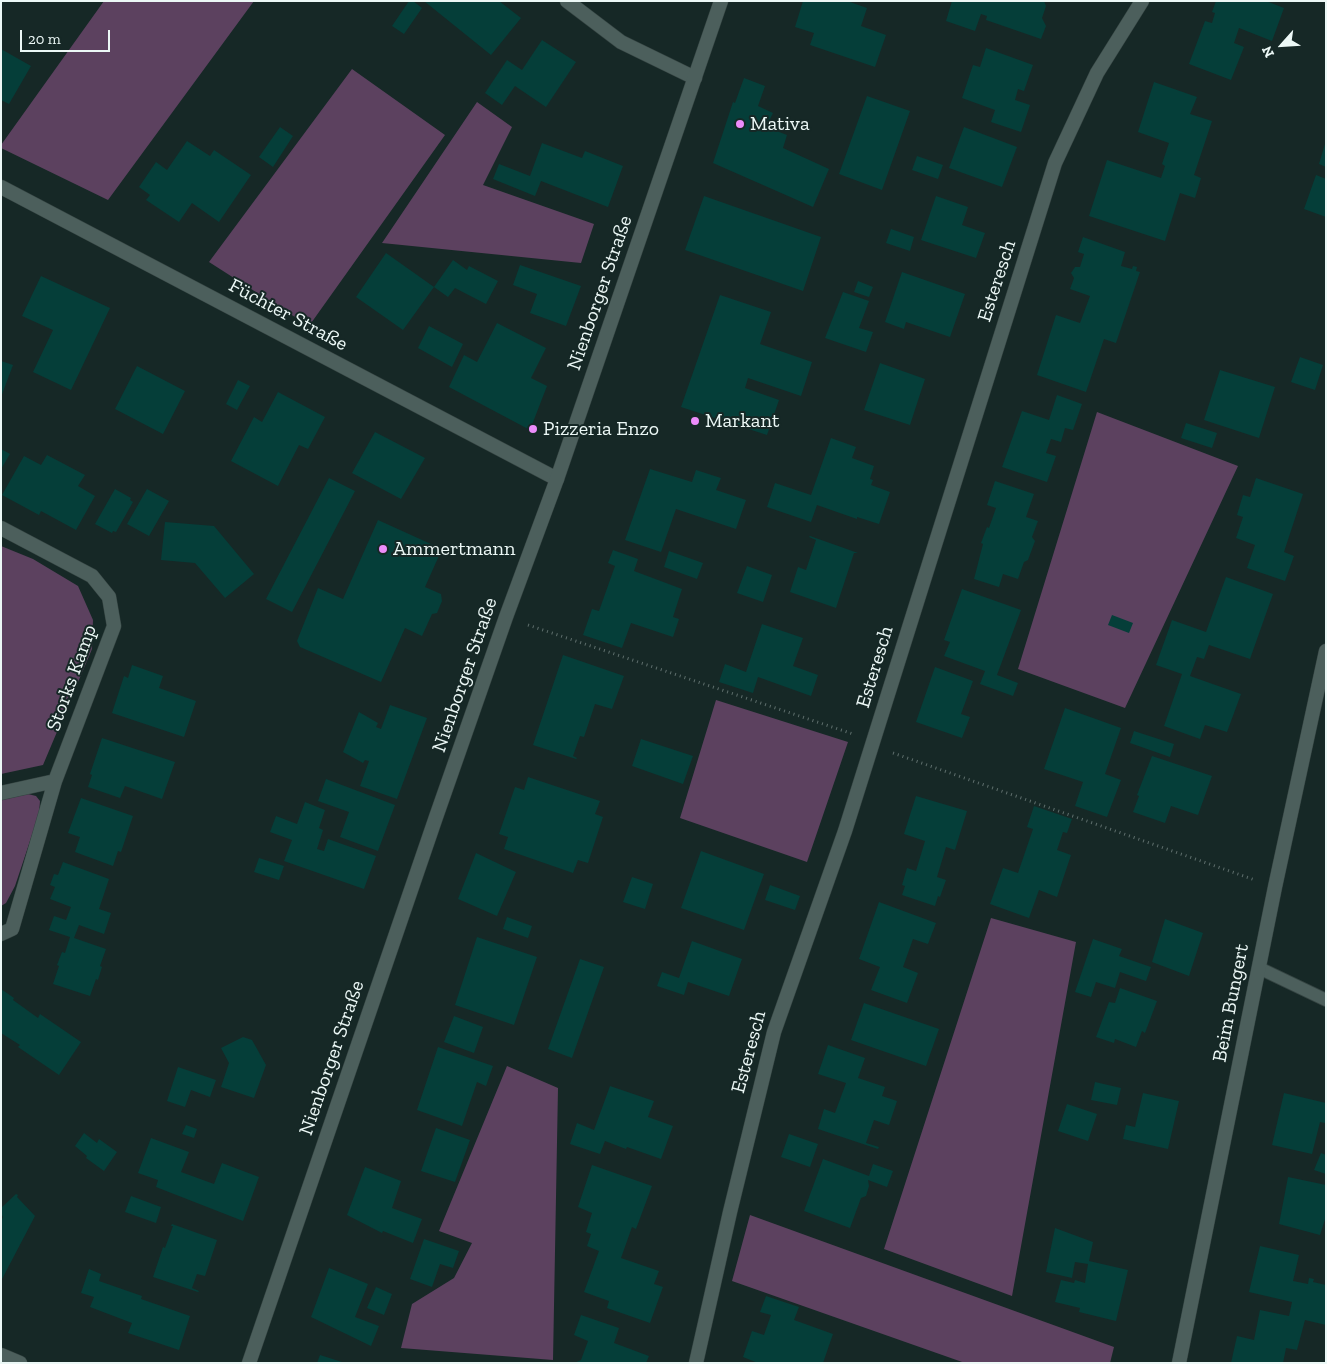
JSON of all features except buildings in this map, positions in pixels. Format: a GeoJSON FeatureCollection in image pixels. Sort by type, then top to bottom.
{"type":"FeatureCollection","features":[{"type":"Feature","properties":{"kind":"street"},"geometry":{"type":"LineString","coordinates":[[567,1],[621,42],[695,78]]}},
{"type":"Feature","properties":{"kind":"street","name":"Nienborger Straße"},"geometry":{"type":"LineString","coordinates":[[248,1363],[695,78],[720,1]]}},
{"type":"Feature","properties":{"kind":"street","name":"Esteresch"},"geometry":{"type":"LineString","coordinates":[[696,1363],[730,1212],[774,1032],[845,831],[1056,163],[1097,73],[1142,1]]}},
{"type":"Feature","properties":{"kind":"street","name":"Füchter Straße"},"geometry":{"type":"LineString","coordinates":[[1,187],[556,479]]}},
{"type":"Feature","properties":{"kind":"street","name":"Storks Kamp"},"geometry":{"type":"LineString","coordinates":[[1,528],[92,576],[109,597],[114,626],[55,782],[12,929],[1,934]]}},
{"type":"Feature","properties":{"kind":"street","name":"Beim Bungert"},"geometry":{"type":"LineString","coordinates":[[1178,1363],[1275,886],[1326,651]]}},
{"type":"Feature","properties":{"kind":"street"},"geometry":{"type":"LineString","coordinates":[[1,793],[55,782]]}},
{"type":"Feature","properties":{"kind":"street"},"geometry":{"type":"LineString","coordinates":[[1,1355],[20,1363]]}},
{"type":"Feature","properties":{"kind":"lane"},"geometry":{"type":"LineString","coordinates":[[1259,968],[1326,1000]]}},
{"type":"Feature","properties":{"kind":"path"},"geometry":{"type":"LineString","coordinates":[[506,617],[872,743],[1275,886]]}},
{"type":"Feature","properties":{"kind":"shaded area"},"geometry":{"type":"Polygon","coordinates":[[[104,1],[254,1],[108,200],[1,148],[1,145],[104,1]]]}},
{"type":"Feature","properties":{"kind":"shaded area"},"geometry":{"type":"Polygon","coordinates":[[[352,69],[445,135],[309,326],[209,262],[352,69]]]}},
{"type":"Feature","properties":{"kind":"shaded area"},"geometry":{"type":"Polygon","coordinates":[[[477,102],[512,127],[483,185],[594,224],[581,263],[382,243],[477,102]]]}},
{"type":"Feature","properties":{"kind":"shaded area"},"geometry":{"type":"Polygon","coordinates":[[[1097,412],[1238,466],[1125,708],[1018,669],[1097,412]]]}},
{"type":"Feature","properties":{"kind":"shaded area"},"geometry":{"type":"Polygon","coordinates":[[[1,546],[33,559],[78,586],[93,620],[92,649],[43,765],[1,774],[1,546]]]}},
{"type":"Feature","properties":{"kind":"shaded area"},"geometry":{"type":"Polygon","coordinates":[[[716,700],[848,742],[807,862],[680,818],[716,700]]]}},
{"type":"Feature","properties":{"kind":"shaded area"},"geometry":{"type":"Polygon","coordinates":[[[28,794],[36,796],[40,801],[39,814],[15,886],[6,903],[1,906],[1,800],[28,794]]]}},
{"type":"Feature","properties":{"kind":"shaded area"},"geometry":{"type":"Polygon","coordinates":[[[991,918],[1076,942],[1012,1296],[884,1249],[991,918]]]}},
{"type":"Feature","properties":{"kind":"shaded area"},"geometry":{"type":"Polygon","coordinates":[[[507,1066],[558,1088],[553,1360],[401,1348],[412,1304],[454,1278],[472,1243],[439,1231],[507,1066]]]}},
{"type":"Feature","properties":{"kind":"shaded area"},"geometry":{"type":"Polygon","coordinates":[[[750,1215],[1114,1347],[1110,1363],[965,1363],[732,1281],[750,1215]]]}},
{"type":"Feature","properties":{"kind":"place","name":"Mativa"},"geometry":{"type":"Point","coordinates":[740,124]}},
{"type":"Feature","properties":{"kind":"place","name":"Markant"},"geometry":{"type":"Point","coordinates":[695,421]}},
{"type":"Feature","properties":{"kind":"place","name":"Pizzeria Enzo"},"geometry":{"type":"Point","coordinates":[533,429]}},
{"type":"Feature","properties":{"kind":"place","name":"Ammertmann"},"geometry":{"type":"Point","coordinates":[383,549]}}]}
